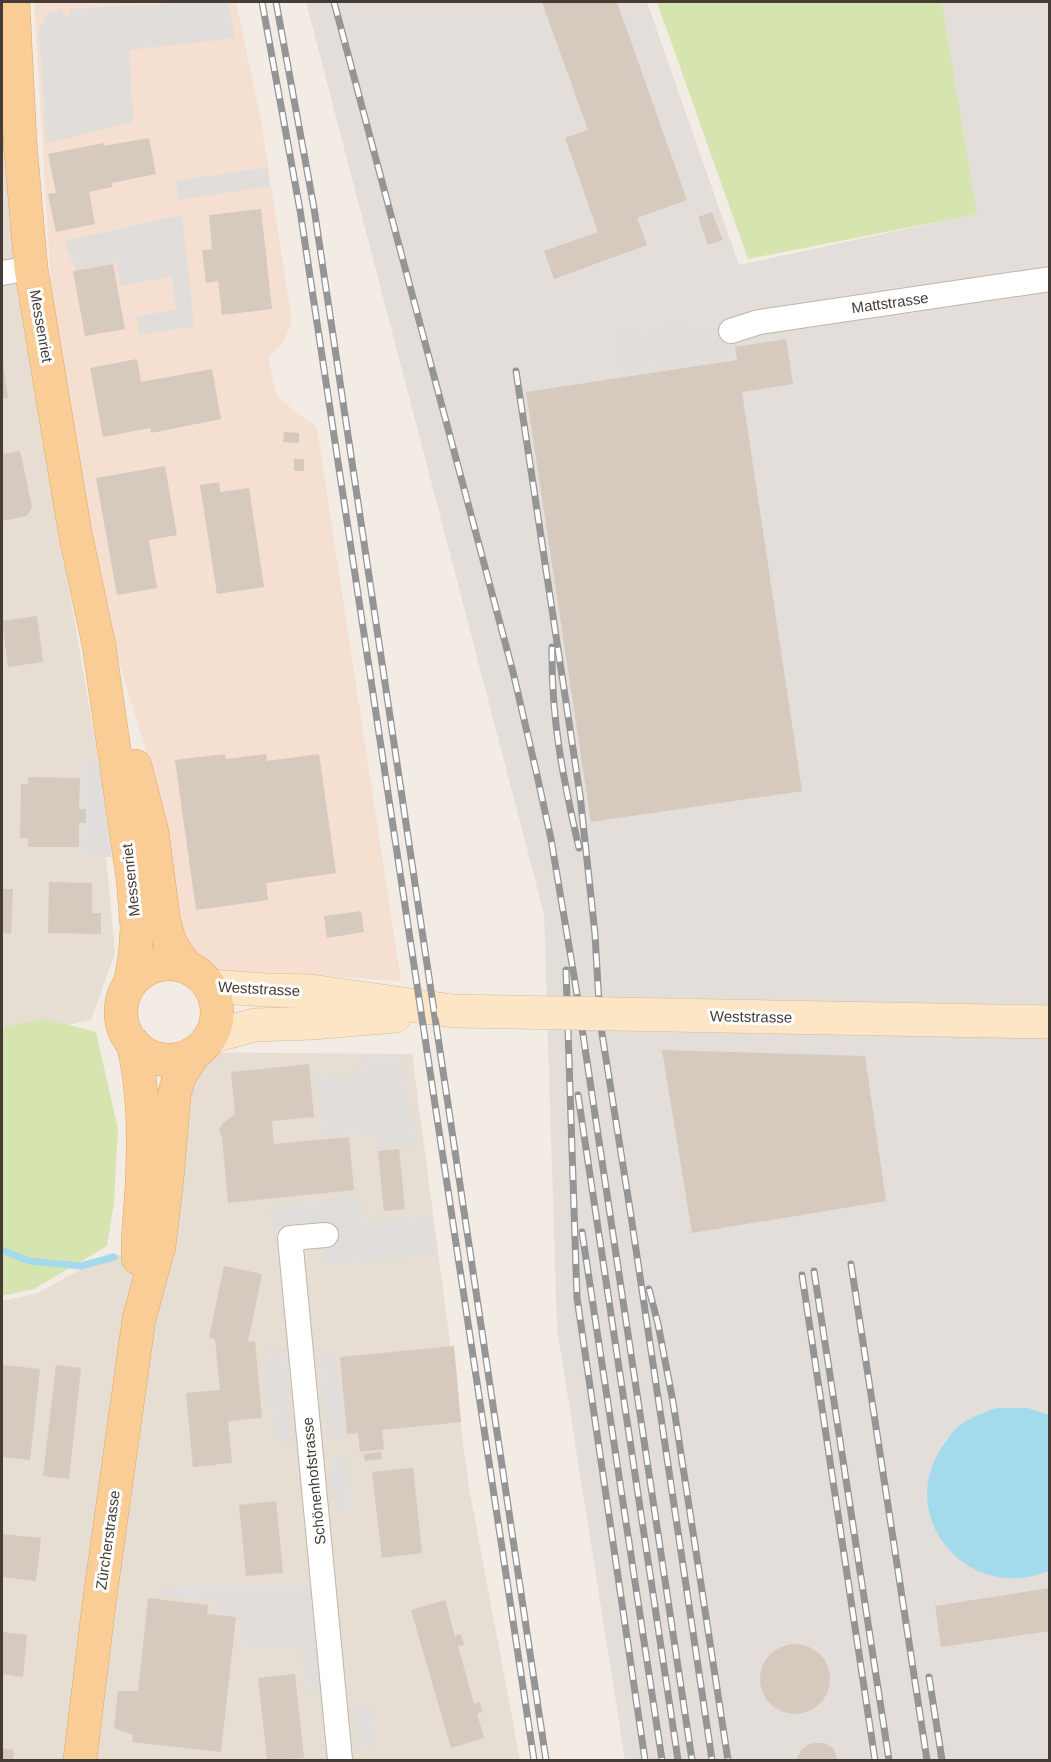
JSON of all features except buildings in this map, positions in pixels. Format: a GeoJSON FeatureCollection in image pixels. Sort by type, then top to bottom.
{"type":"FeatureCollection","features":[{"type":"Feature","properties":{"kind":"main road","name":"Messenriet"},"geometry":{"type":"LineString","coordinates":[[13,2],[20,141],[16,271],[127,773],[137,928],[135,956],[130,984],[122,1001],[121,1020],[125,1033],[133,1043]]}},
{"type":"Feature","properties":{"kind":"main road","name":"Messenriet"},"geometry":{"type":"LineString","coordinates":[[127,773],[152,832],[164,922],[170,943],[215,998],[217,1011],[215,1025],[202,1045]]}},
{"type":"Feature","properties":{"kind":"main road"},"geometry":{"type":"LineString","coordinates":[[130,984],[141,972],[157,965],[171,964],[198,976]]}},
{"type":"Feature","properties":{"kind":"main road","name":"Weststrasse"},"geometry":{"type":"LineString","coordinates":[[198,976],[265,990],[311,991],[453,1011]]}},
{"type":"Feature","properties":{"kind":"main road","name":"Weststrasse"},"geometry":{"type":"LineString","coordinates":[[202,1045],[255,1025],[312,1023],[453,1011],[1050,1022]]}},
{"type":"Feature","properties":{"kind":"main road"},"geometry":{"type":"LineString","coordinates":[[133,1043],[143,1052],[155,1058],[168,1060],[182,1058],[202,1045]]}},
{"type":"Feature","properties":{"kind":"main road","name":"Zürcherstrasse"},"geometry":{"type":"LineString","coordinates":[[133,1043],[140,1072],[142,1096],[142,1180],[138,1251],[139,1319]]}},
{"type":"Feature","properties":{"kind":"main road","name":"Zürcherstrasse"},"geometry":{"type":"LineString","coordinates":[[80,1761],[139,1319],[159,1246],[174,1096],[179,1077],[202,1045]]}},
{"type":"Feature","properties":{"kind":"street","name":"Mattstrasse"},"geometry":{"type":"LineString","coordinates":[[731,331],[759,322],[1050,279]]}},
{"type":"Feature","properties":{"kind":"street","name":"Schönenhofstrasse"},"geometry":{"type":"LineString","coordinates":[[326,1235],[290,1238],[340,1761]]}},
{"type":"Feature","properties":{"kind":"shaded area"},"geometry":{"type":"Polygon","coordinates":[[[34,2],[236,2],[261,119],[292,323],[282,344],[268,357],[277,397],[317,428],[401,981],[328,976],[239,979],[213,972],[190,954],[177,923],[157,788],[116,652],[87,519],[52,302],[34,2]]]}},
{"type":"Feature","properties":{"kind":"shaded area"},"geometry":{"type":"Polygon","coordinates":[[[228,2],[235,38],[129,50],[133,122],[46,144],[39,29],[46,15],[61,9],[64,16],[69,16],[71,9],[228,2]]]}},
{"type":"Feature","properties":{"kind":"shaded area"},"geometry":{"type":"Polygon","coordinates":[[[306,2],[647,2],[739,265],[975,214],[942,2],[1049,2],[1049,1760],[625,1760],[557,1328],[544,914],[306,2]]]}},
{"type":"Feature","properties":{"kind":"shaded area"},"geometry":{"type":"Polygon","coordinates":[[[2,125],[19,297],[96,746],[115,953],[91,1020],[2,1039],[2,125]]]}},
{"type":"Feature","properties":{"kind":"shaded area"},"geometry":{"type":"Polygon","coordinates":[[[267,167],[270,186],[179,200],[176,181],[267,167]]]}},
{"type":"Feature","properties":{"kind":"shaded area"},"geometry":{"type":"Polygon","coordinates":[[[182,215],[194,326],[140,335],[136,317],[176,309],[172,276],[121,286],[116,263],[77,270],[65,241],[182,215]]]}},
{"type":"Feature","properties":{"kind":"shaded area"},"geometry":{"type":"Polygon","coordinates":[[[696,321],[698,329],[730,325],[733,341],[730,355],[622,371],[617,334],[696,321]]]}},
{"type":"Feature","properties":{"kind":"shaded area"},"geometry":{"type":"Polygon","coordinates":[[[82,762],[99,763],[112,857],[81,856],[82,762]]]}},
{"type":"Feature","properties":{"kind":"shaded area"},"geometry":{"type":"Polygon","coordinates":[[[173,1052],[412,1054],[469,1488],[520,1760],[2,1760],[2,1301],[38,1293],[110,1253],[152,1264],[173,1052]]]}},
{"type":"Feature","properties":{"kind":"shaded area"},"geometry":{"type":"Polygon","coordinates":[[[402,1057],[416,1145],[377,1149],[374,1132],[323,1138],[316,1070],[329,1077],[347,1077],[362,1066],[363,1058],[402,1057]]]}},
{"type":"Feature","properties":{"kind":"shaded area"},"geometry":{"type":"Polygon","coordinates":[[[360,1196],[363,1222],[429,1216],[435,1255],[324,1265],[320,1223],[272,1227],[270,1206],[360,1196]]]}},
{"type":"Feature","properties":{"kind":"shaded area"},"geometry":{"type":"Polygon","coordinates":[[[285,1348],[294,1442],[277,1444],[274,1413],[270,1413],[265,1350],[285,1348]]]}},
{"type":"Feature","properties":{"kind":"shaded area"},"geometry":{"type":"Polygon","coordinates":[[[335,1354],[346,1433],[327,1435],[320,1356],[335,1354]]]}},
{"type":"Feature","properties":{"kind":"shaded area"},"geometry":{"type":"Polygon","coordinates":[[[346,1455],[352,1510],[335,1512],[329,1457],[346,1455]]]}},
{"type":"Feature","properties":{"kind":"shaded area"},"geometry":{"type":"Polygon","coordinates":[[[315,1585],[324,1690],[306,1692],[302,1648],[308,1647],[242,1648],[240,1616],[218,1613],[219,1602],[159,1594],[159,1586],[315,1585]]]}},
{"type":"Feature","properties":{"kind":"shaded area"},"geometry":{"type":"Polygon","coordinates":[[[372,1701],[377,1746],[359,1752],[355,1707],[372,1701]]]}},
{"type":"Feature","properties":{"kind":"green space"},"geometry":{"type":"Polygon","coordinates":[[[657,2],[942,2],[977,214],[748,259],[657,2]]]}},
{"type":"Feature","properties":{"kind":"green space"},"geometry":{"type":"Polygon","coordinates":[[[45,1019],[96,1032],[118,1129],[114,1202],[107,1246],[34,1289],[2,1296],[2,1027],[45,1019]]]}},
{"type":"Feature","properties":{"kind":"water"},"geometry":{"type":"Polygon","coordinates":[[[996,1408],[1028,1408],[1049,1415],[1049,1571],[1018,1578],[990,1575],[965,1563],[945,1545],[932,1522],[927,1496],[932,1468],[953,1432],[968,1420],[996,1408]]]}},
{"type":"Feature","properties":{"kind":"waterway"},"geometry":{"type":"LineString","coordinates":[[2,1250],[29,1261],[81,1266],[114,1257]]}},
{"type":"Feature","properties":{"kind":"railway"},"geometry":{"type":"LineString","coordinates":[[262,2],[300,210],[534,1760]]}},
{"type":"Feature","properties":{"kind":"railway"},"geometry":{"type":"LineString","coordinates":[[276,2],[314,208],[546,1760]]}},
{"type":"Feature","properties":{"kind":"railway"},"geometry":{"type":"LineString","coordinates":[[334,2],[513,672],[551,839],[576,988],[692,1760]]}},
{"type":"Feature","properties":{"kind":"railway"},"geometry":{"type":"LineString","coordinates":[[516,371],[580,795],[595,934],[600,1021],[712,1760]]}},
{"type":"Feature","properties":{"kind":"railway"},"geometry":{"type":"LineString","coordinates":[[552,647],[559,748],[579,848]]}},
{"type":"Feature","properties":{"kind":"railway"},"geometry":{"type":"LineString","coordinates":[[566,970],[577,1298],[645,1760]]}},
{"type":"Feature","properties":{"kind":"railway"},"geometry":{"type":"LineString","coordinates":[[578,1095],[678,1760]]}},
{"type":"Feature","properties":{"kind":"railway"},"geometry":{"type":"LineString","coordinates":[[582,1232],[662,1760]]}},
{"type":"Feature","properties":{"kind":"railway"},"geometry":{"type":"LineString","coordinates":[[851,1264],[927,1760]]}},
{"type":"Feature","properties":{"kind":"railway"},"geometry":{"type":"LineString","coordinates":[[814,1271],[889,1760]]}},
{"type":"Feature","properties":{"kind":"railway"},"geometry":{"type":"LineString","coordinates":[[802,1275],[875,1760]]}},
{"type":"Feature","properties":{"kind":"railway"},"geometry":{"type":"LineString","coordinates":[[649,1289],[673,1402],[728,1760]]}},
{"type":"Feature","properties":{"kind":"railway"},"geometry":{"type":"LineString","coordinates":[[929,1677],[942,1760]]}}]}
